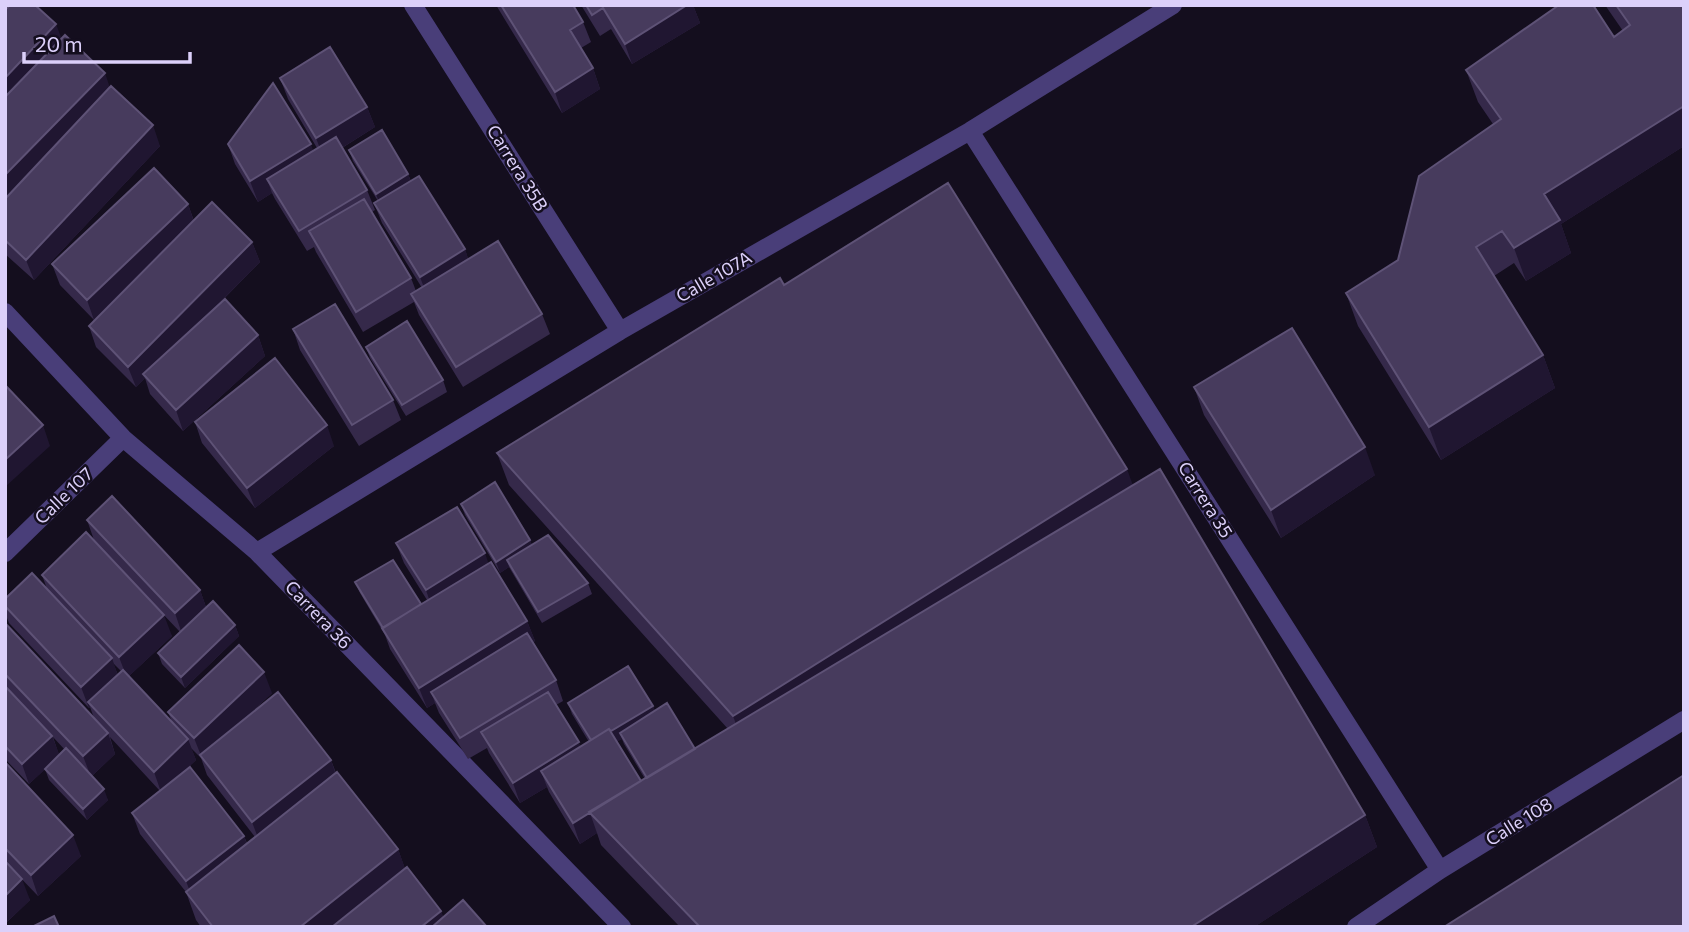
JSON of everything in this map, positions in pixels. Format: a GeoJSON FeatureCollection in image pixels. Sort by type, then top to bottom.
{"type":"FeatureCollection","features":[{"type":"Feature","properties":{"kind":"street","name":"Carrera 35B"},"geometry":{"type":"LineString","coordinates":[[413,5],[620,331]]}},
{"type":"Feature","properties":{"kind":"street","name":"Calle 107A"},"geometry":{"type":"LineString","coordinates":[[257,552],[620,331],[970,131],[1173,5]]}},
{"type":"Feature","properties":{"kind":"street","name":"Carrera 35"},"geometry":{"type":"LineString","coordinates":[[970,131],[1440,870]]}},
{"type":"Feature","properties":{"kind":"street","name":"Carrera 36"},"geometry":{"type":"LineString","coordinates":[[5,312],[123,438],[257,552],[622,927]]}},
{"type":"Feature","properties":{"kind":"street","name":"Calle 107"},"geometry":{"type":"LineString","coordinates":[[5,553],[123,438]]}},
{"type":"Feature","properties":{"kind":"street","name":"Calle 108"},"geometry":{"type":"LineString","coordinates":[[1356,927],[1440,870],[1684,720]]}},
{"type":"Feature","properties":{"kind":"building"},"geometry":{"type":"Polygon","coordinates":[[[10,5],[35,5],[56,24],[5,78],[5,10],[10,5]]]}},
{"type":"Feature","properties":{"kind":"building"},"geometry":{"type":"Polygon","coordinates":[[[501,5],[573,5],[583,22],[570,30],[593,68],[555,92],[501,5]]]}},
{"type":"Feature","properties":{"kind":"building"},"geometry":{"type":"Polygon","coordinates":[[[586,5],[687,5],[625,44],[603,8],[592,15],[586,5]]]}},
{"type":"Feature","properties":{"kind":"building"},"geometry":{"type":"Polygon","coordinates":[[[1559,5],[1593,5],[1614,37],[1630,25],[1616,5],[1684,5],[1684,106],[1544,194],[1560,220],[1514,248],[1502,231],[1476,247],[1543,355],[1429,427],[1346,293],[1398,260],[1419,176],[1501,119],[1466,70],[1559,5]]]}},
{"type":"Feature","properties":{"kind":"building"},"geometry":{"type":"Polygon","coordinates":[[[65,35],[105,73],[5,175],[5,97],[65,35]]]}},
{"type":"Feature","properties":{"kind":"building"},"geometry":{"type":"Polygon","coordinates":[[[330,47],[367,107],[316,138],[280,78],[330,47]]]}},
{"type":"Feature","properties":{"kind":"building"},"geometry":{"type":"Polygon","coordinates":[[[273,83],[311,144],[250,181],[228,144],[273,83]]]}},
{"type":"Feature","properties":{"kind":"building"},"geometry":{"type":"Polygon","coordinates":[[[111,86],[153,125],[26,260],[5,240],[5,199],[111,86]]]}},
{"type":"Feature","properties":{"kind":"building"},"geometry":{"type":"Polygon","coordinates":[[[382,130],[408,174],[376,194],[349,150],[382,130]]]}},
{"type":"Feature","properties":{"kind":"building"},"geometry":{"type":"Polygon","coordinates":[[[336,137],[367,190],[299,231],[267,179],[336,137]]]}},
{"type":"Feature","properties":{"kind":"building"},"geometry":{"type":"Polygon","coordinates":[[[154,168],[188,204],[87,300],[52,264],[154,168]]]}},
{"type":"Feature","properties":{"kind":"building"},"geometry":{"type":"Polygon","coordinates":[[[419,176],[465,249],[420,277],[374,203],[419,176]]]}},
{"type":"Feature","properties":{"kind":"building"},"geometry":{"type":"Polygon","coordinates":[[[948,183],[1127,469],[733,716],[497,453],[780,278],[784,285],[948,183]]]}},
{"type":"Feature","properties":{"kind":"building"},"geometry":{"type":"Polygon","coordinates":[[[364,199],[411,278],[356,312],[309,231],[364,199]]]}},
{"type":"Feature","properties":{"kind":"building"},"geometry":{"type":"Polygon","coordinates":[[[212,202],[252,242],[128,367],[89,326],[212,202]]]}},
{"type":"Feature","properties":{"kind":"building"},"geometry":{"type":"Polygon","coordinates":[[[498,241],[542,314],[456,367],[411,294],[498,241]]]}},
{"type":"Feature","properties":{"kind":"building"},"geometry":{"type":"Polygon","coordinates":[[[225,299],[258,335],[176,410],[143,374],[225,299]]]}},
{"type":"Feature","properties":{"kind":"building"},"geometry":{"type":"Polygon","coordinates":[[[335,304],[393,400],[352,425],[293,329],[335,304]]]}},
{"type":"Feature","properties":{"kind":"building"},"geometry":{"type":"Polygon","coordinates":[[[407,321],[443,380],[402,405],[366,347],[407,321]]]}},
{"type":"Feature","properties":{"kind":"building"},"geometry":{"type":"Polygon","coordinates":[[[1292,328],[1365,447],[1271,510],[1194,387],[1292,328]]]}},
{"type":"Feature","properties":{"kind":"building"},"geometry":{"type":"Polygon","coordinates":[[[275,358],[327,425],[247,488],[195,422],[275,358]]]}},
{"type":"Feature","properties":{"kind":"building"},"geometry":{"type":"Polygon","coordinates":[[[5,385],[43,425],[5,460],[5,385]]]}},
{"type":"Feature","properties":{"kind":"building"},"geometry":{"type":"Polygon","coordinates":[[[1160,469],[1365,815],[1191,927],[700,927],[589,812],[1160,469]]]}},
{"type":"Feature","properties":{"kind":"building"},"geometry":{"type":"Polygon","coordinates":[[[495,482],[530,540],[496,562],[461,504],[495,482]]]}},
{"type":"Feature","properties":{"kind":"building"},"geometry":{"type":"Polygon","coordinates":[[[112,496],[200,590],[175,613],[87,520],[112,496]]]}},
{"type":"Feature","properties":{"kind":"building"},"geometry":{"type":"Polygon","coordinates":[[[457,507],[485,553],[426,590],[396,543],[457,507]]]}},
{"type":"Feature","properties":{"kind":"building"},"geometry":{"type":"Polygon","coordinates":[[[86,532],[164,615],[119,657],[42,575],[86,532]]]}},
{"type":"Feature","properties":{"kind":"building"},"geometry":{"type":"Polygon","coordinates":[[[548,535],[588,583],[538,612],[507,560],[548,535]]]}},
{"type":"Feature","properties":{"kind":"building"},"geometry":{"type":"Polygon","coordinates":[[[393,560],[421,604],[383,628],[355,582],[393,560]]]}},
{"type":"Feature","properties":{"kind":"building"},"geometry":{"type":"Polygon","coordinates":[[[491,562],[527,621],[419,688],[382,628],[491,562]]]}},
{"type":"Feature","properties":{"kind":"building"},"geometry":{"type":"Polygon","coordinates":[[[32,573],[112,658],[81,687],[5,606],[5,599],[32,573]]]}},
{"type":"Feature","properties":{"kind":"building"},"geometry":{"type":"Polygon","coordinates":[[[213,601],[235,625],[181,677],[158,653],[213,601]]]}},
{"type":"Feature","properties":{"kind":"building"},"geometry":{"type":"Polygon","coordinates":[[[5,623],[108,733],[83,756],[5,674],[5,623]]]}},
{"type":"Feature","properties":{"kind":"building"},"geometry":{"type":"Polygon","coordinates":[[[527,633],[556,680],[460,738],[431,692],[527,633]]]}},
{"type":"Feature","properties":{"kind":"building"},"geometry":{"type":"Polygon","coordinates":[[[239,645],[264,672],[194,738],[168,712],[239,645]]]}},
{"type":"Feature","properties":{"kind":"building"},"geometry":{"type":"Polygon","coordinates":[[[628,666],[653,706],[591,740],[568,703],[628,666]]]}},
{"type":"Feature","properties":{"kind":"building"},"geometry":{"type":"Polygon","coordinates":[[[123,670],[188,739],[154,772],[88,702],[123,670]]]}},
{"type":"Feature","properties":{"kind":"building"},"geometry":{"type":"Polygon","coordinates":[[[5,686],[52,736],[22,764],[5,746],[5,686]]]}},
{"type":"Feature","properties":{"kind":"building"},"geometry":{"type":"Polygon","coordinates":[[[278,692],[331,760],[252,822],[200,755],[278,692]]]}},
{"type":"Feature","properties":{"kind":"building"},"geometry":{"type":"Polygon","coordinates":[[[548,692],[579,742],[513,783],[481,732],[548,692]]]}},
{"type":"Feature","properties":{"kind":"building"},"geometry":{"type":"Polygon","coordinates":[[[667,703],[695,749],[647,778],[620,733],[667,703]]]}},
{"type":"Feature","properties":{"kind":"building"},"geometry":{"type":"Polygon","coordinates":[[[609,729],[641,781],[573,823],[541,771],[609,729]]]}},
{"type":"Feature","properties":{"kind":"building"},"geometry":{"type":"Polygon","coordinates":[[[66,748],[104,789],[83,809],[45,769],[66,748]]]}},
{"type":"Feature","properties":{"kind":"building"},"geometry":{"type":"Polygon","coordinates":[[[5,762],[73,835],[31,875],[5,848],[5,762]]]}},
{"type":"Feature","properties":{"kind":"building"},"geometry":{"type":"Polygon","coordinates":[[[190,767],[244,836],[186,881],[132,813],[190,767]]]}},
{"type":"Feature","properties":{"kind":"building"},"geometry":{"type":"Polygon","coordinates":[[[337,772],[398,849],[300,927],[213,927],[186,892],[337,772]]]}},
{"type":"Feature","properties":{"kind":"building"},"geometry":{"type":"Polygon","coordinates":[[[1684,775],[1684,927],[1444,927],[1684,775]]]}},
{"type":"Feature","properties":{"kind":"building"},"geometry":{"type":"Polygon","coordinates":[[[5,861],[22,879],[5,896],[5,861]]]}},
{"type":"Feature","properties":{"kind":"building"},"geometry":{"type":"Polygon","coordinates":[[[407,867],[441,911],[421,927],[332,927],[407,867]]]}},
{"type":"Feature","properties":{"kind":"building"},"geometry":{"type":"Polygon","coordinates":[[[463,900],[487,927],[432,927],[463,900]]]}},
{"type":"Feature","properties":{"kind":"building"},"geometry":{"type":"Polygon","coordinates":[[[54,916],[59,927],[32,927],[54,916]]]}}]}
